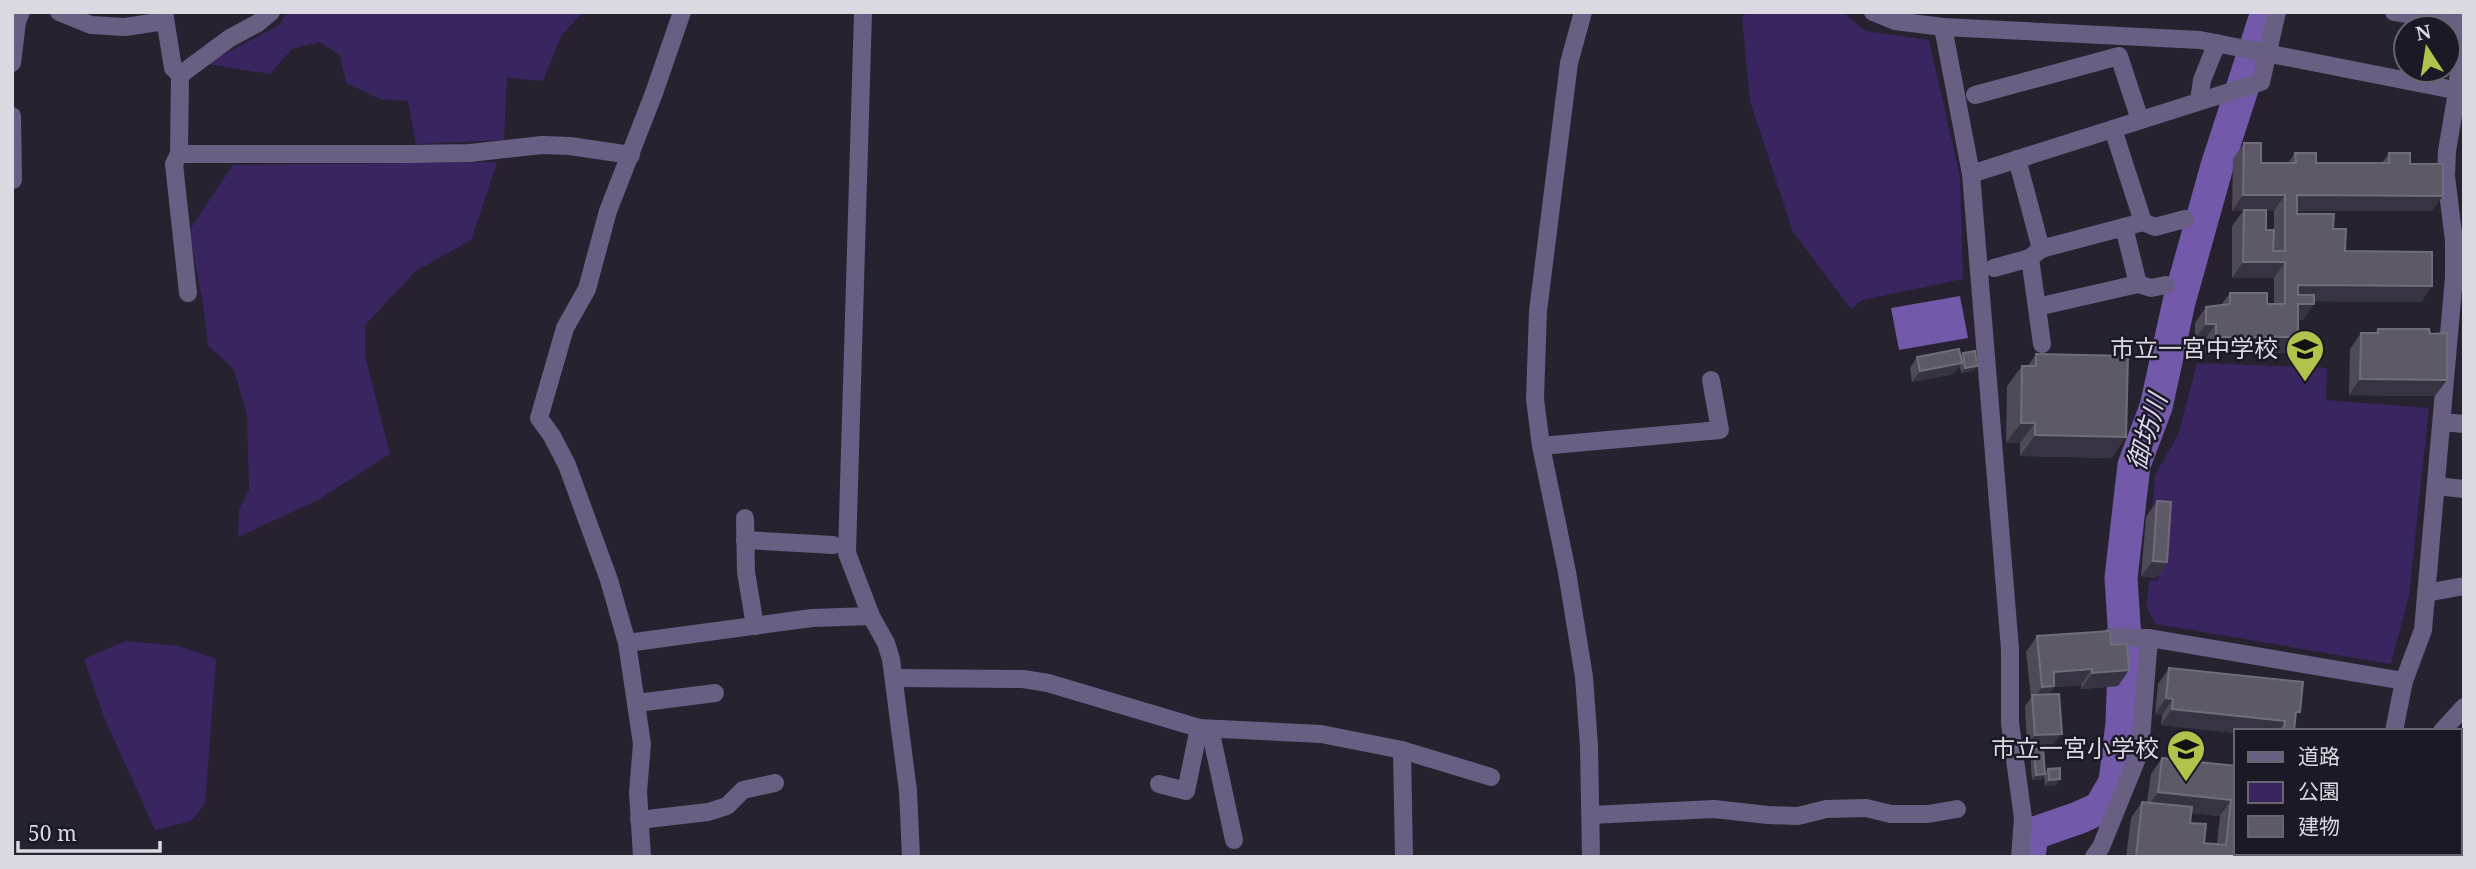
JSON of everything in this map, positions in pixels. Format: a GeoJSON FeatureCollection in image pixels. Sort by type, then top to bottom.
{"type":"FeatureCollection","features":[{"type":"Feature","properties":{"kind":"street"},"geometry":{"type":"LineString","coordinates":[[12,63],[20,12]]}},
{"type":"Feature","properties":{"kind":"street"},"geometry":{"type":"LineString","coordinates":[[59,12],[91,25],[125,27],[164,17],[173,68],[180,75],[179,154],[174,164],[188,293]]}},
{"type":"Feature","properties":{"kind":"street"},"geometry":{"type":"LineString","coordinates":[[180,75],[271,12]]}},
{"type":"Feature","properties":{"kind":"street"},"geometry":{"type":"LineString","coordinates":[[642,857],[639,820],[642,744],[627,643],[609,580],[567,465],[539,418],[565,328],[587,289],[608,211],[682,12]]}},
{"type":"Feature","properties":{"kind":"street"},"geometry":{"type":"LineString","coordinates":[[863,12],[846,553],[871,616],[886,643],[895,678],[908,791],[911,857]]}},
{"type":"Feature","properties":{"kind":"street"},"geometry":{"type":"LineString","coordinates":[[1583,12],[1570,62],[1538,310],[1535,399],[1541,446],[1567,572],[1584,677],[1589,746],[1591,857]]}},
{"type":"Feature","properties":{"kind":"street"},"geometry":{"type":"LineString","coordinates":[[1873,12],[1895,21],[1943,27],[2200,40],[2460,92]]}},
{"type":"Feature","properties":{"kind":"street"},"geometry":{"type":"LineString","coordinates":[[1977,172],[2261,82],[2260,51],[2277,12]]}},
{"type":"Feature","properties":{"kind":"street"},"geometry":{"type":"LineString","coordinates":[[2394,12],[2463,19],[2455,152],[2446,176],[2457,210],[2454,277],[2458,309],[2442,422],[2423,630],[2404,681],[2394,729]]}},
{"type":"Feature","properties":{"kind":"street"},"geometry":{"type":"LineString","coordinates":[[1943,27],[1977,172],[2010,649],[2010,723],[2023,818],[2020,857]]}},
{"type":"Feature","properties":{"kind":"street"},"geometry":{"type":"LineString","coordinates":[[2199,101],[2202,80],[2217,43]]}},
{"type":"Feature","properties":{"kind":"street"},"geometry":{"type":"LineString","coordinates":[[1975,95],[2119,56],[2140,120]]}},
{"type":"Feature","properties":{"kind":"street"},"geometry":{"type":"LineString","coordinates":[[12,116],[13,180]]}},
{"type":"Feature","properties":{"kind":"street"},"geometry":{"type":"LineString","coordinates":[[2113,129],[2143,222]]}},
{"type":"Feature","properties":{"kind":"street"},"geometry":{"type":"LineString","coordinates":[[179,154],[470,153],[542,145],[570,146],[631,155]]}},
{"type":"Feature","properties":{"kind":"street"},"geometry":{"type":"LineString","coordinates":[[2017,159],[2036,253],[2037,307],[2042,344]]}},
{"type":"Feature","properties":{"kind":"street"},"geometry":{"type":"LineString","coordinates":[[1994,268],[2143,222],[2155,227],[2185,219]]}},
{"type":"Feature","properties":{"kind":"street"},"geometry":{"type":"LineString","coordinates":[[2124,227],[2138,285]]}},
{"type":"Feature","properties":{"kind":"street"},"geometry":{"type":"LineString","coordinates":[[2037,307],[2138,285],[2151,288],[2166,285]]}},
{"type":"Feature","properties":{"kind":"street"},"geometry":{"type":"LineString","coordinates":[[1541,446],[1720,429],[1711,380]]}},
{"type":"Feature","properties":{"kind":"street"},"geometry":{"type":"LineString","coordinates":[[2442,422],[2464,424]]}},
{"type":"Feature","properties":{"kind":"street"},"geometry":{"type":"LineString","coordinates":[[2436,486],[2464,489]]}},
{"type":"Feature","properties":{"kind":"street"},"geometry":{"type":"LineString","coordinates":[[745,518],[746,572],[755,626]]}},
{"type":"Feature","properties":{"kind":"street"},"geometry":{"type":"LineString","coordinates":[[745,540],[833,545]]}},
{"type":"Feature","properties":{"kind":"street"},"geometry":{"type":"LineString","coordinates":[[2426,593],[2464,586]]}},
{"type":"Feature","properties":{"kind":"street"},"geometry":{"type":"LineString","coordinates":[[627,643],[812,618],[871,616]]}},
{"type":"Feature","properties":{"kind":"street"},"geometry":{"type":"LineString","coordinates":[[2112,637],[2143,638],[2404,681]]}},
{"type":"Feature","properties":{"kind":"street"},"geometry":{"type":"LineString","coordinates":[[2094,857],[2101,847],[2140,751],[2143,638]]}},
{"type":"Feature","properties":{"kind":"street"},"geometry":{"type":"LineString","coordinates":[[895,678],[1023,679],[1048,683],[1205,728],[1321,734],[1402,750],[1492,777]]}},
{"type":"Feature","properties":{"kind":"street"},"geometry":{"type":"LineString","coordinates":[[637,703],[715,693]]}},
{"type":"Feature","properties":{"kind":"street"},"geometry":{"type":"LineString","coordinates":[[2444,729],[2464,707]]}},
{"type":"Feature","properties":{"kind":"street"},"geometry":{"type":"LineString","coordinates":[[1158,784],[1186,791],[1205,728]]}},
{"type":"Feature","properties":{"kind":"street"},"geometry":{"type":"LineString","coordinates":[[1205,728],[1234,840]]}},
{"type":"Feature","properties":{"kind":"street"},"geometry":{"type":"LineString","coordinates":[[1402,750],[1404,857]]}},
{"type":"Feature","properties":{"kind":"street"},"geometry":{"type":"LineString","coordinates":[[639,820],[708,812],[727,806],[743,790],[775,783]]}},
{"type":"Feature","properties":{"kind":"street"},"geometry":{"type":"LineString","coordinates":[[1591,815],[1714,809],[1798,816],[1826,809],[1866,808],[1891,814],[1928,814],[1957,809]]}},
{"type":"Feature","properties":{"kind":"green space"},"geometry":{"type":"Polygon","coordinates":[[[287,12],[583,12],[561,36],[543,81],[507,78],[504,140],[416,144],[408,101],[380,99],[346,83],[340,56],[320,42],[292,49],[270,74],[206,64],[279,25],[287,12]]]}},
{"type":"Feature","properties":{"kind":"green space"},"geometry":{"type":"Polygon","coordinates":[[[1747,12],[1843,12],[1865,31],[1929,40],[1960,177],[1963,279],[1862,300],[1851,309],[1793,232],[1750,101],[1742,18],[1747,12]]]}},
{"type":"Feature","properties":{"kind":"green space"},"geometry":{"type":"Polygon","coordinates":[[[497,162],[471,240],[417,270],[365,325],[365,356],[390,454],[318,500],[238,537],[239,509],[249,490],[247,415],[234,370],[208,345],[189,231],[233,165],[497,162]]]}},
{"type":"Feature","properties":{"kind":"green space"},"geometry":{"type":"Polygon","coordinates":[[[2197,363],[2327,368],[2326,400],[2429,408],[2409,595],[2391,664],[2156,624],[2146,607],[2149,581],[2158,580],[2163,516],[2152,514],[2155,475],[2178,435],[2197,363]]]}},
{"type":"Feature","properties":{"kind":"green space"},"geometry":{"type":"Polygon","coordinates":[[[125,641],[179,646],[216,659],[205,804],[191,821],[155,830],[104,717],[84,659],[125,641]]]}},
{"type":"Feature","properties":{"kind":"shaded area"},"geometry":{"type":"Polygon","coordinates":[[[1960,296],[1968,338],[1899,350],[1891,308],[1960,296]]]}},
{"type":"Feature","properties":{"kind":"building"},"geometry":{"type":"Polygon","coordinates":[[[2244,143],[2261,143],[2261,163],[2296,163],[2295,153],[2316,153],[2316,163],[2389,163],[2389,153],[2410,153],[2410,164],[2443,164],[2443,196],[2297,195],[2297,214],[2334,214],[2333,229],[2346,229],[2345,251],[2432,252],[2432,286],[2298,285],[2298,295],[2314,295],[2314,304],[2298,304],[2298,337],[2216,337],[2216,324],[2206,324],[2206,307],[2230,304],[2230,293],[2267,293],[2267,304],[2285,304],[2285,262],[2243,262],[2244,210],[2266,210],[2266,230],[2274,230],[2273,251],[2285,251],[2285,195],[2243,195],[2244,143]]]}},
{"type":"Feature","properties":{"kind":"building"},"geometry":{"type":"Polygon","coordinates":[[[2378,329],[2429,329],[2430,334],[2447,333],[2447,380],[2360,379],[2361,333],[2378,333],[2378,329]]]}},
{"type":"Feature","properties":{"kind":"building"},"geometry":{"type":"Polygon","coordinates":[[[1959,349],[1962,363],[1920,371],[1917,357],[1959,349]]]}},
{"type":"Feature","properties":{"kind":"building"},"geometry":{"type":"Polygon","coordinates":[[[1975,351],[1977,366],[1965,368],[1963,353],[1975,351]]]}},
{"type":"Feature","properties":{"kind":"building"},"geometry":{"type":"Polygon","coordinates":[[[2036,354],[2128,356],[2126,437],[2035,435],[2035,423],[2021,423],[2022,366],[2036,366],[2036,354]]]}},
{"type":"Feature","properties":{"kind":"building"},"geometry":{"type":"Polygon","coordinates":[[[2157,501],[2171,502],[2167,562],[2153,561],[2157,501]]]}},
{"type":"Feature","properties":{"kind":"building"},"geometry":{"type":"Polygon","coordinates":[[[2110,631],[2111,645],[2127,644],[2129,670],[2054,672],[2054,686],[2042,687],[2037,636],[2110,631]]]}},
{"type":"Feature","properties":{"kind":"building"},"geometry":{"type":"Polygon","coordinates":[[[2169,668],[2303,682],[2300,712],[2296,712],[2294,729],[2284,729],[2285,721],[2172,709],[2173,699],[2166,698],[2169,668]]]}},
{"type":"Feature","properties":{"kind":"building"},"geometry":{"type":"Polygon","coordinates":[[[2059,694],[2062,734],[2035,735],[2032,695],[2059,694]]]}},
{"type":"Feature","properties":{"kind":"building"},"geometry":{"type":"Polygon","coordinates":[[[2034,749],[2043,749],[2045,774],[2036,775],[2034,749]]]}},
{"type":"Feature","properties":{"kind":"building"},"geometry":{"type":"Polygon","coordinates":[[[2162,758],[2234,766],[2234,855],[2330,857],[2136,857],[2142,802],[2192,807],[2190,823],[2206,824],[2204,843],[2226,845],[2231,800],[2158,792],[2162,758]]]}},
{"type":"Feature","properties":{"kind":"building"},"geometry":{"type":"Polygon","coordinates":[[[2060,768],[2060,779],[2049,780],[2048,769],[2060,768]]]}},
{"type":"Feature","properties":{"kind":"waterway","name":"御坊川"},"geometry":{"type":"LineString","coordinates":[[2029,857],[2032,834],[2100,808],[2115,782],[2122,723],[2125,639],[2121,578],[2134,465],[2156,407],[2179,302],[2217,166],[2267,12]]}},
{"type":"Feature","properties":{"kind":"waterway"},"geometry":{"type":"LineString","coordinates":[[2031,821],[2032,834]]}},
{"type":"Feature","properties":{"kind":"place","name":"市立一宮中学校"},"geometry":{"type":"Point","coordinates":[2305,383]}},
{"type":"Feature","properties":{"kind":"place","name":"市立一宮小学校"},"geometry":{"type":"Point","coordinates":[2186,783]}}]}
